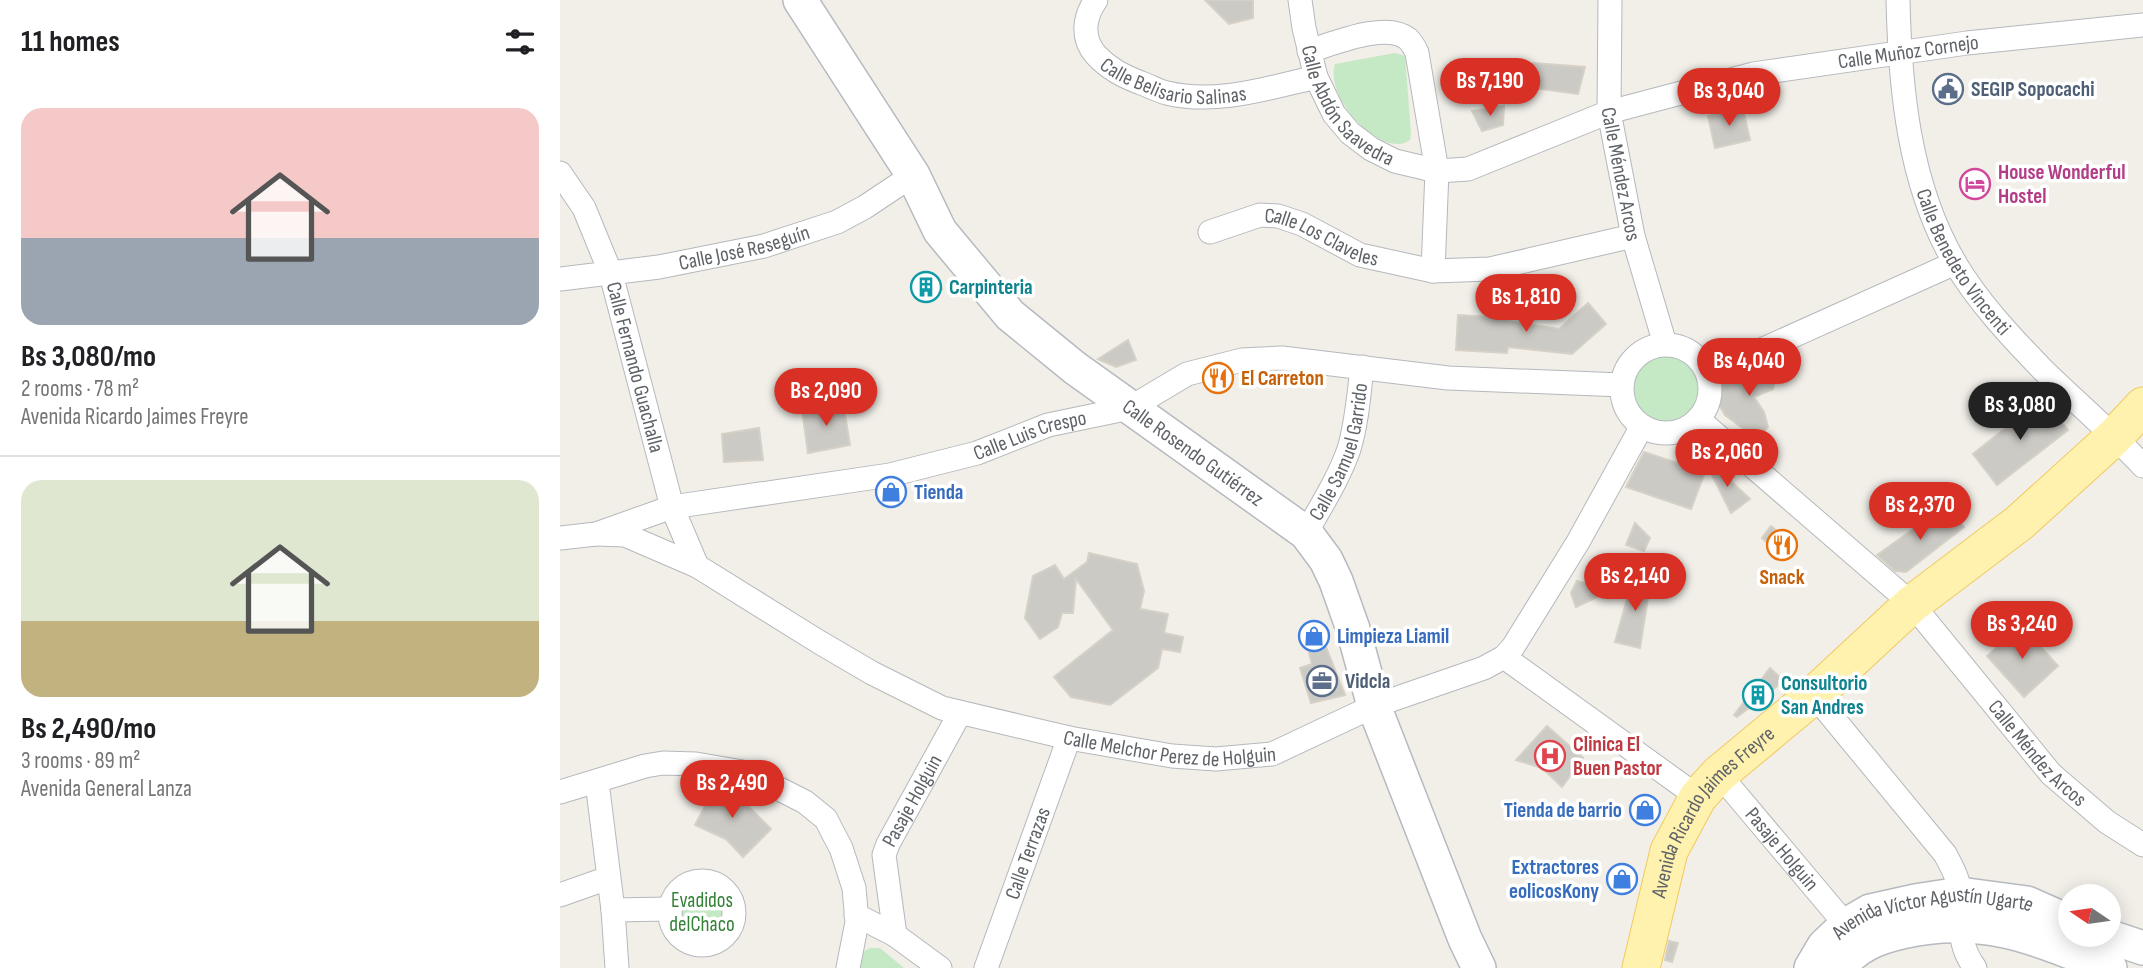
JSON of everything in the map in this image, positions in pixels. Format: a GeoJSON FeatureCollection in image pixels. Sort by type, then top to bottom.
{"type":"FeatureCollection","features":[{"type":"Feature","properties":{"kind":"main road","name":"Avenida Ricardo Jaimes Freyre"},"geometry":{"type":"LineString","coordinates":[[1641,968],[1669,851],[1709,785],[1814,695],[1912,604],[2019,523],[2115,436],[2143,406]]}},
{"type":"Feature","properties":{"kind":"street","name":"Calle Rosendo Gutiérrez"},"geometry":{"type":"LineString","coordinates":[[800,0],[913,176],[940,231],[1010,316],[1075,368],[1306,533],[1326,560],[1353,629],[1374,706],[1465,939],[1479,968]]}},
{"type":"Feature","properties":{"kind":"street","name":"Calle Belisario Salinas"},"geometry":{"type":"LineString","coordinates":[[1096,0],[1086,20],[1088,41],[1092,50],[1118,74],[1166,93],[1222,96],[1264,90],[1316,77]]}},
{"type":"Feature","properties":{"kind":"street","name":"Calle Abdón Saavedra"},"geometry":{"type":"LineString","coordinates":[[1300,0],[1316,77],[1334,114],[1350,133],[1371,149],[1395,161],[1437,171]]}},
{"type":"Feature","properties":{"kind":"street","name":"Calle Méndez Arcos"},"geometry":{"type":"LineString","coordinates":[[1610,0],[1609,112],[1633,236],[1665,344]]}},
{"type":"Feature","properties":{"kind":"street","name":"Calle Benedeto Vincenti"},"geometry":{"type":"LineString","coordinates":[[1898,0],[1899,52],[1911,140],[1936,223],[1955,263],[1991,312],[2043,370],[2115,436],[2143,466]]}},
{"type":"Feature","properties":{"kind":"street","name":"Calle Muñoz Cornejo"},"geometry":{"type":"LineString","coordinates":[[1437,171],[1468,169],[1609,112],[1753,74],[2014,37],[2143,25]]}},
{"type":"Feature","properties":{"kind":"street"},"geometry":{"type":"LineString","coordinates":[[1309,51],[1378,32],[1396,33],[1408,39],[1418,52],[1437,171],[1433,271]]}},
{"type":"Feature","properties":{"kind":"street","name":"Calle Fernando Guachalla"},"geometry":{"type":"LineString","coordinates":[[560,173],[584,208],[611,274],[672,507],[697,566]]}},
{"type":"Feature","properties":{"kind":"street","name":"Calle José Reseguín"},"geometry":{"type":"LineString","coordinates":[[560,279],[611,274],[764,246],[837,222],[913,176]]}},
{"type":"Feature","properties":{"kind":"street","name":"Calle Los Claveles"},"geometry":{"type":"LineString","coordinates":[[1210,232],[1260,215],[1278,216],[1302,224],[1360,255],[1433,271],[1490,268],[1633,236]]}},
{"type":"Feature","properties":{"kind":"street"},"geometry":{"type":"LineString","coordinates":[[1708,374],[1955,263]]}},
{"type":"Feature","properties":{"kind":"street"},"geometry":{"type":"LineString","coordinates":[[1665,344],[1687,349],[1696,356],[1708,374],[1709,398],[1698,419],[1677,432],[1653,431],[1642,426],[1626,408],[1622,397],[1625,372],[1631,361],[1653,346],[1665,344]]}},
{"type":"Feature","properties":{"kind":"street","name":"Calle Luis Crespo"},"geometry":{"type":"LineString","coordinates":[[560,538],[596,534],[672,507],[890,475],[977,453],[1048,425],[1130,408],[1187,374],[1242,360],[1282,358],[1448,378],[1622,385]]}},
{"type":"Feature","properties":{"kind":"street","name":"Calle Samuel Garrido"},"geometry":{"type":"LineString","coordinates":[[1306,533],[1348,450],[1362,367]]}},
{"type":"Feature","properties":{"kind":"street","name":"Calle Méndez Arcos"},"geometry":{"type":"LineString","coordinates":[[1698,419],[1912,604],[2052,774],[2107,822],[2143,845]]}},
{"type":"Feature","properties":{"kind":"street","name":"Calle Melchor Perez de Holguin"},"geometry":{"type":"LineString","coordinates":[[596,534],[625,535],[697,566],[872,673],[942,708],[1069,738],[1172,756],[1216,759],[1272,754],[1374,706],[1483,668],[1504,657],[1513,647],[1578,542],[1642,426]]}},
{"type":"Feature","properties":{"kind":"street","name":"Pasaje Holguin"},"geometry":{"type":"LineString","coordinates":[[1504,657],[1709,785],[1846,925]]}},
{"type":"Feature","properties":{"kind":"street"},"geometry":{"type":"LineString","coordinates":[[1814,695],[1945,854],[1956,873],[1961,939],[1966,956],[1975,968]]}},
{"type":"Feature","properties":{"kind":"street","name":"Pasaje Holguin"},"geometry":{"type":"LineString","coordinates":[[895,935],[884,855],[960,713]]}},
{"type":"Feature","properties":{"kind":"street","name":"Calle Terrazas"},"geometry":{"type":"LineString","coordinates":[[986,968],[1069,738]]}},
{"type":"Feature","properties":{"kind":"street"},"geometry":{"type":"LineString","coordinates":[[560,792],[615,774],[663,763],[696,764],[748,773],[805,802],[826,820],[841,848],[854,888],[857,922],[848,968]]}},
{"type":"Feature","properties":{"kind":"street"},"geometry":{"type":"LineString","coordinates":[[597,782],[613,910],[617,968]]}},
{"type":"Feature","properties":{"kind":"street"},"geometry":{"type":"LineString","coordinates":[[560,895],[608,878]]}},
{"type":"Feature","properties":{"kind":"street","name":"Avenida Víctor Agustín Ugarte"},"geometry":{"type":"LineString","coordinates":[[1811,968],[1824,946],[1846,925],[1870,911],[1915,901],[1960,909],[2027,903],[2058,917]]}},
{"type":"Feature","properties":{"kind":"street"},"geometry":{"type":"LineString","coordinates":[[613,910],[670,909]]}},
{"type":"Feature","properties":{"kind":"street","name":"Avenida Víctor Agustín Ugarte"},"geometry":{"type":"LineString","coordinates":[[1839,968],[1860,948],[1879,937],[1914,929],[1960,909],[1999,928],[2040,940],[2110,968]]}},
{"type":"Feature","properties":{"kind":"street"},"geometry":{"type":"LineString","coordinates":[[856,915],[895,935],[940,968]]}},
{"type":"Feature","properties":{"kind":"street"},"geometry":{"type":"LineString","coordinates":[[2121,941],[2143,948]]}},
{"type":"Feature","properties":{"kind":"green space"},"geometry":{"type":"Polygon","coordinates":[[[1395,53],[1405,56],[1411,133],[1410,140],[1398,144],[1371,134],[1358,122],[1338,93],[1334,78],[1335,64],[1395,53]]]}},
{"type":"Feature","properties":{"kind":"green space"},"geometry":{"type":"Polygon","coordinates":[[[1665,355],[1678,358],[1688,365],[1695,375],[1698,388],[1695,401],[1688,411],[1678,418],[1665,421],[1652,418],[1642,411],[1635,401],[1632,388],[1635,375],[1642,365],[1652,358],[1665,355]]]}},
{"type":"Feature","properties":{"kind":"green space","name":"Evadidos delChaco"},"geometry":{"type":"Polygon","coordinates":[[[702,888],[719,895],[726,912],[719,929],[702,936],[685,929],[678,912],[685,895],[702,888]]]}},
{"type":"Feature","properties":{"kind":"green space"},"geometry":{"type":"Polygon","coordinates":[[[870,948],[880,948],[904,968],[853,968],[861,953],[870,948]]]}},
{"type":"Feature","properties":{"kind":"building"},"geometry":{"type":"Polygon","coordinates":[[[1205,0],[1253,0],[1253,18],[1229,24],[1205,0]]]}},
{"type":"Feature","properties":{"kind":"building"},"geometry":{"type":"Polygon","coordinates":[[[1533,63],[1585,67],[1578,94],[1495,83],[1533,63]]]}},
{"type":"Feature","properties":{"kind":"building"},"geometry":{"type":"Polygon","coordinates":[[[1504,106],[1503,125],[1482,131],[1472,111],[1504,106]]]}},
{"type":"Feature","properties":{"kind":"building"},"geometry":{"type":"Polygon","coordinates":[[[1743,109],[1750,140],[1715,148],[1708,116],[1743,109]]]}},
{"type":"Feature","properties":{"kind":"building","name":"Carpinteria"},"geometry":{"type":"Polygon","coordinates":[[[933,273],[942,289],[920,301],[911,286],[933,273]]]}},
{"type":"Feature","properties":{"kind":"building"},"geometry":{"type":"Polygon","coordinates":[[[1588,303],[1606,324],[1572,354],[1508,347],[1507,353],[1456,350],[1458,315],[1509,318],[1509,321],[1559,329],[1588,303]]]}},
{"type":"Feature","properties":{"kind":"building"},"geometry":{"type":"Polygon","coordinates":[[[1128,340],[1136,360],[1116,367],[1098,359],[1128,340]]]}},
{"type":"Feature","properties":{"kind":"building"},"geometry":{"type":"Polygon","coordinates":[[[1781,358],[1773,389],[1754,397],[1764,412],[1768,427],[1757,439],[1725,415],[1718,403],[1723,382],[1781,358]]]}},
{"type":"Feature","properties":{"kind":"building"},"geometry":{"type":"Polygon","coordinates":[[[2043,398],[2068,430],[1997,485],[1973,454],[2043,398]]]}},
{"type":"Feature","properties":{"kind":"building"},"geometry":{"type":"Polygon","coordinates":[[[843,402],[850,445],[808,453],[802,410],[843,402]]]}},
{"type":"Feature","properties":{"kind":"building"},"geometry":{"type":"Polygon","coordinates":[[[759,428],[763,460],[724,462],[722,434],[759,428]]]}},
{"type":"Feature","properties":{"kind":"building"},"geometry":{"type":"Polygon","coordinates":[[[1644,452],[1705,472],[1691,509],[1626,487],[1644,452]]]}},
{"type":"Feature","properties":{"kind":"building"},"geometry":{"type":"Polygon","coordinates":[[[1703,457],[1750,499],[1731,513],[1703,457]]]}},
{"type":"Feature","properties":{"kind":"building"},"geometry":{"type":"Polygon","coordinates":[[[1937,512],[1945,521],[1955,515],[1964,527],[1906,572],[1895,571],[1877,555],[1937,512]]]}},
{"type":"Feature","properties":{"kind":"building"},"geometry":{"type":"Polygon","coordinates":[[[1635,523],[1650,538],[1644,551],[1626,545],[1635,523]]]}},
{"type":"Feature","properties":{"kind":"building"},"geometry":{"type":"Polygon","coordinates":[[[1771,526],[1790,541],[1780,555],[1762,538],[1771,526]]]}},
{"type":"Feature","properties":{"kind":"building"},"geometry":{"type":"Polygon","coordinates":[[[1089,553],[1137,564],[1144,591],[1140,609],[1168,614],[1164,633],[1183,637],[1180,652],[1162,649],[1158,668],[1110,705],[1071,697],[1054,677],[1113,630],[1076,579],[1073,613],[1062,613],[1058,627],[1040,639],[1025,618],[1033,576],[1055,565],[1064,579],[1087,562],[1089,553]]]}},
{"type":"Feature","properties":{"kind":"building"},"geometry":{"type":"Polygon","coordinates":[[[1634,574],[1651,578],[1640,648],[1615,642],[1634,574]]]}},
{"type":"Feature","properties":{"kind":"building"},"geometry":{"type":"Polygon","coordinates":[[[1577,581],[1612,590],[1576,607],[1571,593],[1577,581]]]}},
{"type":"Feature","properties":{"kind":"building","name":"Vidcla"},"geometry":{"type":"Polygon","coordinates":[[[1317,624],[1345,695],[1311,703],[1300,668],[1312,664],[1303,630],[1317,624]]]}},
{"type":"Feature","properties":{"kind":"building"},"geometry":{"type":"Polygon","coordinates":[[[2021,625],[2058,666],[2024,697],[1987,656],[2021,625]]]}},
{"type":"Feature","properties":{"kind":"building"},"geometry":{"type":"Polygon","coordinates":[[[1770,668],[1784,681],[1737,717],[1734,715],[1770,668]]]}},
{"type":"Feature","properties":{"kind":"building","name":"Clinica El Buen Pastor"},"geometry":{"type":"Polygon","coordinates":[[[1547,726],[1583,758],[1562,787],[1542,768],[1516,760],[1547,726]]]}},
{"type":"Feature","properties":{"kind":"building"},"geometry":{"type":"Polygon","coordinates":[[[717,783],[744,799],[771,829],[743,857],[726,839],[695,825],[717,783]]]}},
{"type":"Feature","properties":{"kind":"building"},"geometry":{"type":"Polygon","coordinates":[[[1669,941],[1678,943],[1672,962],[1665,960],[1669,941]]]}},
{"type":"Feature","properties":{"kind":"place","name":"SEGIP Sopocachi"},"geometry":{"type":"Point","coordinates":[1948,89]}},
{"type":"Feature","properties":{"kind":"place","name":"House Wonderful Hostel"},"geometry":{"type":"Point","coordinates":[1975,184]}},
{"type":"Feature","properties":{"kind":"place","name":"Carpinteria"},"geometry":{"type":"Point","coordinates":[926,287]}},
{"type":"Feature","properties":{"kind":"place","name":"El Carreton"},"geometry":{"type":"Point","coordinates":[1218,378]}},
{"type":"Feature","properties":{"kind":"place","name":"Tienda"},"geometry":{"type":"Point","coordinates":[891,492]}},
{"type":"Feature","properties":{"kind":"place","name":"Snack"},"geometry":{"type":"Point","coordinates":[1782,545]}},
{"type":"Feature","properties":{"kind":"place","name":"Limpieza Liamil"},"geometry":{"type":"Point","coordinates":[1314,636]}},
{"type":"Feature","properties":{"kind":"place","name":"Vidcla"},"geometry":{"type":"Point","coordinates":[1322,681]}},
{"type":"Feature","properties":{"kind":"place","name":"Consultorio San Andres"},"geometry":{"type":"Point","coordinates":[1758,695]}},
{"type":"Feature","properties":{"kind":"place","name":"Clinica El Buen Pastor"},"geometry":{"type":"Point","coordinates":[1550,756]}},
{"type":"Feature","properties":{"kind":"place","name":"Tienda de barrio"},"geometry":{"type":"Point","coordinates":[1645,810]}},
{"type":"Feature","properties":{"kind":"place","name":"Extractores eolicosKony"},"geometry":{"type":"Point","coordinates":[1622,879]}}]}
